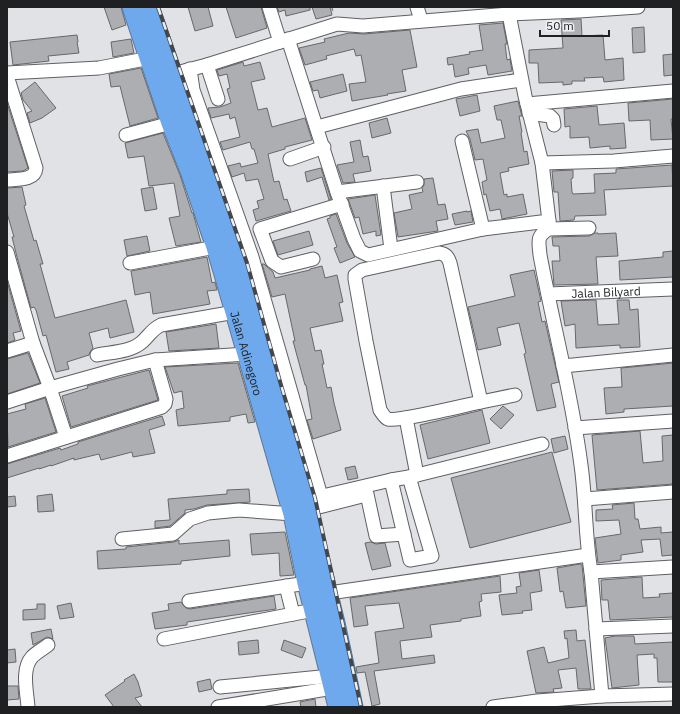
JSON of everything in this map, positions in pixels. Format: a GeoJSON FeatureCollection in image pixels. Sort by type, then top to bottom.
{"type":"FeatureCollection","features":[{"type":"Feature","properties":{"kind":"highway","name":"Jalan Adinegoro"},"geometry":{"type":"LineString","coordinates":[[132,7],[150,58],[170,123],[190,171],[216,247],[247,354],[306,505],[307,583],[332,682],[344,706]]}},
{"type":"Feature","properties":{"kind":"highway"},"geometry":{"type":"LineString","coordinates":[[149,7],[182,72],[196,145],[227,234],[306,505],[327,592],[344,706]]}},
{"type":"Feature","properties":{"kind":"street"},"geometry":{"type":"LineString","coordinates":[[269,7],[284,41],[317,127],[337,192],[360,251],[368,255],[483,229],[549,225],[589,228]]}},
{"type":"Feature","properties":{"kind":"street"},"geometry":{"type":"LineString","coordinates":[[417,7],[421,20]]}},
{"type":"Feature","properties":{"kind":"street"},"geometry":{"type":"LineString","coordinates":[[182,72],[336,24],[364,26],[421,20],[509,14],[532,10],[638,7]]}},
{"type":"Feature","properties":{"kind":"street"},"geometry":{"type":"LineString","coordinates":[[509,14],[521,80],[542,163],[549,225],[539,239],[540,255],[563,366],[581,464],[585,499],[588,555],[596,629],[609,700]]}},
{"type":"Feature","properties":{"kind":"street"},"geometry":{"type":"LineString","coordinates":[[7,180],[30,177],[34,174],[36,168],[7,75],[98,68],[150,58]]}},
{"type":"Feature","properties":{"kind":"street"},"geometry":{"type":"LineString","coordinates":[[207,64],[218,99]]}},
{"type":"Feature","properties":{"kind":"street"},"geometry":{"type":"LineString","coordinates":[[317,127],[461,89],[521,80]]}},
{"type":"Feature","properties":{"kind":"street"},"geometry":{"type":"LineString","coordinates":[[528,108],[673,91]]}},
{"type":"Feature","properties":{"kind":"street"},"geometry":{"type":"LineString","coordinates":[[528,108],[550,116],[553,119],[554,125]]}},
{"type":"Feature","properties":{"kind":"street"},"geometry":{"type":"LineString","coordinates":[[126,135],[170,123]]}},
{"type":"Feature","properties":{"kind":"street"},"geometry":{"type":"LineString","coordinates":[[462,141],[483,229]]}},
{"type":"Feature","properties":{"kind":"street"},"geometry":{"type":"LineString","coordinates":[[290,159],[324,147]]}},
{"type":"Feature","properties":{"kind":"street"},"geometry":{"type":"LineString","coordinates":[[542,163],[614,161],[673,156]]}},
{"type":"Feature","properties":{"kind":"street"},"geometry":{"type":"LineString","coordinates":[[337,192],[418,182]]}},
{"type":"Feature","properties":{"kind":"street"},"geometry":{"type":"LineString","coordinates":[[383,186],[391,249]]}},
{"type":"Feature","properties":{"kind":"street"},"geometry":{"type":"LineString","coordinates":[[313,259],[281,267],[275,264],[272,261],[260,229],[342,204]]}},
{"type":"Feature","properties":{"kind":"street"},"geometry":{"type":"LineString","coordinates":[[130,263],[216,247]]}},
{"type":"Feature","properties":{"kind":"street"},"geometry":{"type":"LineString","coordinates":[[7,252],[33,343],[66,437]]}},
{"type":"Feature","properties":{"kind":"street"},"geometry":{"type":"LineString","coordinates":[[481,402],[450,263],[447,257],[439,253],[362,270],[355,275],[354,279],[380,410],[384,415],[390,419],[406,418],[515,395]]}},
{"type":"Feature","properties":{"kind":"street","name":"Jalan Bilyard"},"geometry":{"type":"LineString","coordinates":[[548,294],[669,289]]}},
{"type":"Feature","properties":{"kind":"street"},"geometry":{"type":"LineString","coordinates":[[97,355],[130,349],[137,346],[155,327],[160,325],[235,312]]}},
{"type":"Feature","properties":{"kind":"street"},"geometry":{"type":"LineString","coordinates":[[7,351],[33,343]]}},
{"type":"Feature","properties":{"kind":"street"},"geometry":{"type":"LineString","coordinates":[[7,402],[50,388],[156,360],[247,354]]}},
{"type":"Feature","properties":{"kind":"street"},"geometry":{"type":"LineString","coordinates":[[563,366],[673,355]]}},
{"type":"Feature","properties":{"kind":"street"},"geometry":{"type":"LineString","coordinates":[[7,456],[162,407],[165,404],[166,399],[156,360]]}},
{"type":"Feature","properties":{"kind":"street"},"geometry":{"type":"LineString","coordinates":[[392,484],[410,560],[432,556],[413,476],[406,418]]}},
{"type":"Feature","properties":{"kind":"street"},"geometry":{"type":"LineString","coordinates":[[575,428],[673,421]]}},
{"type":"Feature","properties":{"kind":"street"},"geometry":{"type":"LineString","coordinates":[[306,505],[341,496],[367,494],[413,476],[542,444]]}},
{"type":"Feature","properties":{"kind":"street"},"geometry":{"type":"LineString","coordinates":[[122,539],[173,534],[190,519],[208,513],[306,505],[392,484]]}},
{"type":"Feature","properties":{"kind":"street"},"geometry":{"type":"LineString","coordinates":[[585,499],[673,492]]}},
{"type":"Feature","properties":{"kind":"street"},"geometry":{"type":"LineString","coordinates":[[367,494],[376,536],[404,534]]}},
{"type":"Feature","properties":{"kind":"street"},"geometry":{"type":"LineString","coordinates":[[327,592],[344,591],[588,555]]}},
{"type":"Feature","properties":{"kind":"street"},"geometry":{"type":"LineString","coordinates":[[591,572],[673,567]]}},
{"type":"Feature","properties":{"kind":"street"},"geometry":{"type":"LineString","coordinates":[[189,601],[307,583]]}},
{"type":"Feature","properties":{"kind":"street"},"geometry":{"type":"LineString","coordinates":[[286,586],[293,614]]}},
{"type":"Feature","properties":{"kind":"street"},"geometry":{"type":"LineString","coordinates":[[164,639],[314,610]]}},
{"type":"Feature","properties":{"kind":"street"},"geometry":{"type":"LineString","coordinates":[[596,629],[673,626]]}},
{"type":"Feature","properties":{"kind":"street"},"geometry":{"type":"LineString","coordinates":[[28,707],[26,672],[28,663],[32,656],[48,645]]}},
{"type":"Feature","properties":{"kind":"street"},"geometry":{"type":"LineString","coordinates":[[220,687],[332,682]]}},
{"type":"Feature","properties":{"kind":"street"},"geometry":{"type":"LineString","coordinates":[[218,707],[252,704],[332,682]]}},
{"type":"Feature","properties":{"kind":"street"},"geometry":{"type":"LineString","coordinates":[[493,707],[609,700],[673,694]]}},
{"type":"Feature","properties":{"kind":"building"},"geometry":{"type":"Polygon","coordinates":[[[104,7],[121,7],[126,25],[112,30],[104,7]]]}},
{"type":"Feature","properties":{"kind":"building"},"geometry":{"type":"Polygon","coordinates":[[[188,7],[208,7],[213,26],[195,31],[188,7]]]}},
{"type":"Feature","properties":{"kind":"building"},"geometry":{"type":"Polygon","coordinates":[[[226,7],[261,7],[267,28],[236,38],[226,7]]]}},
{"type":"Feature","properties":{"kind":"building"},"geometry":{"type":"Polygon","coordinates":[[[277,7],[310,7],[310,10],[286,16],[285,10],[279,12],[277,7]]]}},
{"type":"Feature","properties":{"kind":"building"},"geometry":{"type":"Polygon","coordinates":[[[312,7],[330,7],[332,15],[316,19],[312,7]]]}},
{"type":"Feature","properties":{"kind":"building"},"geometry":{"type":"Polygon","coordinates":[[[581,19],[582,36],[603,35],[605,60],[623,58],[624,80],[604,82],[603,77],[584,78],[585,81],[572,81],[572,84],[563,85],[563,82],[539,83],[538,63],[529,63],[529,50],[563,48],[561,20],[581,19]]]}},
{"type":"Feature","properties":{"kind":"building"},"geometry":{"type":"Polygon","coordinates":[[[503,23],[507,44],[505,44],[507,60],[510,59],[512,71],[488,75],[486,65],[468,68],[469,74],[455,77],[453,64],[448,65],[447,58],[483,50],[479,25],[503,23]]]}},
{"type":"Feature","properties":{"kind":"building"},"geometry":{"type":"Polygon","coordinates":[[[644,27],[645,52],[633,53],[632,28],[644,27]]]}},
{"type":"Feature","properties":{"kind":"building"},"geometry":{"type":"Polygon","coordinates":[[[410,30],[417,67],[402,70],[406,91],[352,101],[349,84],[366,82],[361,55],[356,56],[354,49],[326,56],[327,59],[305,65],[299,48],[325,42],[324,39],[349,33],[364,34],[410,30]]]}},
{"type":"Feature","properties":{"kind":"building"},"geometry":{"type":"Polygon","coordinates":[[[77,35],[79,53],[48,56],[49,61],[13,65],[10,42],[77,35]]]}},
{"type":"Feature","properties":{"kind":"building"},"geometry":{"type":"Polygon","coordinates":[[[131,39],[134,53],[113,57],[111,42],[131,39]]]}},
{"type":"Feature","properties":{"kind":"building"},"geometry":{"type":"Polygon","coordinates":[[[673,54],[673,75],[664,76],[663,55],[673,54]]]}},
{"type":"Feature","properties":{"kind":"building"},"geometry":{"type":"Polygon","coordinates":[[[243,62],[244,66],[260,62],[265,79],[251,82],[258,110],[267,108],[272,127],[305,118],[312,140],[285,147],[285,149],[268,154],[274,182],[279,181],[284,200],[287,199],[291,211],[256,221],[253,210],[259,208],[257,201],[264,199],[258,179],[246,181],[244,173],[232,177],[228,166],[240,163],[241,167],[258,163],[254,149],[252,149],[250,142],[223,150],[220,142],[240,137],[235,117],[230,119],[229,114],[211,118],[208,108],[220,107],[231,103],[227,89],[230,88],[227,74],[219,76],[217,70],[243,62]]]}},
{"type":"Feature","properties":{"kind":"building"},"geometry":{"type":"Polygon","coordinates":[[[141,68],[158,118],[130,126],[120,86],[111,87],[109,74],[141,68]]]}},
{"type":"Feature","properties":{"kind":"building"},"geometry":{"type":"Polygon","coordinates":[[[343,74],[347,91],[320,98],[318,90],[313,91],[310,82],[343,74]]]}},
{"type":"Feature","properties":{"kind":"building"},"geometry":{"type":"Polygon","coordinates":[[[35,82],[56,108],[42,118],[30,123],[27,113],[32,111],[23,100],[21,93],[35,82]]]}},
{"type":"Feature","properties":{"kind":"building"},"geometry":{"type":"Polygon","coordinates":[[[477,95],[480,111],[460,116],[456,99],[477,95]]]}},
{"type":"Feature","properties":{"kind":"building"},"geometry":{"type":"Polygon","coordinates":[[[673,99],[673,119],[671,119],[673,139],[651,140],[650,120],[629,121],[628,103],[673,99]]]}},
{"type":"Feature","properties":{"kind":"building"},"geometry":{"type":"Polygon","coordinates":[[[518,101],[522,116],[519,116],[524,152],[527,151],[529,164],[508,168],[509,171],[500,173],[504,195],[507,194],[507,197],[523,194],[527,214],[502,219],[500,209],[490,211],[486,194],[484,195],[482,182],[487,180],[483,159],[475,160],[470,139],[466,131],[478,129],[481,143],[505,138],[501,120],[497,120],[494,106],[518,101]]]}},
{"type":"Feature","properties":{"kind":"building"},"geometry":{"type":"Polygon","coordinates":[[[7,103],[28,168],[23,171],[7,172],[7,103]]]}},
{"type":"Feature","properties":{"kind":"building"},"geometry":{"type":"Polygon","coordinates":[[[597,106],[599,125],[624,123],[626,148],[610,149],[610,146],[590,148],[589,137],[570,138],[570,126],[565,127],[564,109],[597,106]]]}},
{"type":"Feature","properties":{"kind":"building"},"geometry":{"type":"Polygon","coordinates":[[[387,118],[391,133],[372,138],[369,123],[387,118]]]}},
{"type":"Feature","properties":{"kind":"building"},"geometry":{"type":"Polygon","coordinates":[[[163,133],[180,175],[201,242],[176,246],[169,218],[180,216],[174,183],[149,186],[144,156],[128,158],[125,143],[163,133]]]}},
{"type":"Feature","properties":{"kind":"building"},"geometry":{"type":"Polygon","coordinates":[[[360,140],[363,157],[368,156],[371,171],[353,174],[355,182],[343,183],[337,165],[354,162],[350,142],[360,140]]]}},
{"type":"Feature","properties":{"kind":"building"},"geometry":{"type":"Polygon","coordinates":[[[672,165],[673,186],[604,190],[606,215],[575,216],[574,220],[560,221],[558,192],[554,192],[552,171],[573,170],[573,178],[571,179],[573,194],[595,193],[594,174],[616,173],[616,169],[672,165]]]}},
{"type":"Feature","properties":{"kind":"building"},"geometry":{"type":"Polygon","coordinates":[[[321,168],[331,199],[329,200],[322,177],[307,182],[305,172],[321,168]]]}},
{"type":"Feature","properties":{"kind":"building"},"geometry":{"type":"Polygon","coordinates":[[[433,178],[438,205],[445,204],[448,219],[436,221],[438,231],[398,237],[394,213],[412,209],[409,195],[423,192],[422,188],[424,185],[424,179],[433,178]]]}},
{"type":"Feature","properties":{"kind":"building"},"geometry":{"type":"Polygon","coordinates":[[[22,187],[26,205],[24,206],[34,241],[36,240],[43,264],[40,264],[55,318],[126,300],[134,332],[110,338],[108,328],[89,333],[93,348],[89,355],[67,362],[69,369],[56,372],[46,335],[43,336],[36,310],[34,307],[31,308],[7,213],[7,188],[22,187]]]}},
{"type":"Feature","properties":{"kind":"building"},"geometry":{"type":"Polygon","coordinates":[[[153,187],[157,209],[145,211],[141,189],[153,187]]]}},
{"type":"Feature","properties":{"kind":"building"},"geometry":{"type":"Polygon","coordinates":[[[375,195],[381,235],[376,236],[376,231],[363,234],[359,217],[355,218],[348,199],[375,195]]]}},
{"type":"Feature","properties":{"kind":"building"},"geometry":{"type":"Polygon","coordinates":[[[471,211],[473,222],[455,225],[452,214],[471,211]]]}},
{"type":"Feature","properties":{"kind":"building"},"geometry":{"type":"Polygon","coordinates":[[[336,214],[347,243],[355,257],[340,263],[334,248],[337,247],[327,219],[336,214]]]}},
{"type":"Feature","properties":{"kind":"building"},"geometry":{"type":"Polygon","coordinates":[[[309,231],[313,245],[278,255],[273,241],[309,231]]]}},
{"type":"Feature","properties":{"kind":"building"},"geometry":{"type":"Polygon","coordinates":[[[595,233],[616,233],[618,256],[596,257],[598,284],[554,285],[552,261],[560,261],[559,246],[553,246],[552,237],[589,236],[595,233]]]}},
{"type":"Feature","properties":{"kind":"building"},"geometry":{"type":"Polygon","coordinates":[[[147,236],[150,251],[127,256],[124,240],[147,236]]]}},
{"type":"Feature","properties":{"kind":"building"},"geometry":{"type":"Polygon","coordinates":[[[673,251],[673,277],[620,280],[619,261],[663,257],[663,252],[673,251]]]}},
{"type":"Feature","properties":{"kind":"building"},"geometry":{"type":"Polygon","coordinates":[[[207,257],[212,283],[215,282],[217,290],[207,291],[210,304],[153,314],[150,292],[135,295],[131,271],[207,257]]]}},
{"type":"Feature","properties":{"kind":"building"},"geometry":{"type":"Polygon","coordinates":[[[262,264],[273,272],[275,278],[322,266],[325,278],[337,275],[343,302],[339,303],[343,321],[310,328],[315,351],[321,350],[327,388],[331,387],[341,430],[313,439],[307,420],[312,419],[306,385],[293,341],[295,341],[285,294],[272,297],[262,264]]]}},
{"type":"Feature","properties":{"kind":"building"},"geometry":{"type":"Polygon","coordinates":[[[534,270],[541,301],[538,302],[542,322],[545,321],[559,382],[551,384],[556,407],[537,411],[524,354],[526,353],[519,323],[497,328],[501,345],[478,350],[468,307],[515,296],[510,275],[534,270]]]}},
{"type":"Feature","properties":{"kind":"building"},"geometry":{"type":"Polygon","coordinates":[[[7,281],[21,331],[13,333],[15,340],[7,343],[7,281]]]}},
{"type":"Feature","properties":{"kind":"building"},"geometry":{"type":"Polygon","coordinates":[[[596,300],[598,325],[619,324],[617,300],[629,300],[630,310],[638,309],[640,347],[620,348],[620,345],[576,348],[575,324],[565,326],[561,301],[596,300]]]}},
{"type":"Feature","properties":{"kind":"building"},"geometry":{"type":"Polygon","coordinates":[[[216,324],[219,348],[169,351],[166,332],[216,324]]]}},
{"type":"Feature","properties":{"kind":"building"},"geometry":{"type":"Polygon","coordinates":[[[28,353],[40,383],[7,394],[7,359],[28,353]]]}},
{"type":"Feature","properties":{"kind":"building"},"geometry":{"type":"Polygon","coordinates":[[[238,363],[255,422],[248,423],[246,414],[230,417],[230,421],[178,426],[176,410],[184,408],[182,391],[174,393],[165,367],[238,363]]]}},
{"type":"Feature","properties":{"kind":"building"},"geometry":{"type":"Polygon","coordinates":[[[673,363],[673,406],[624,409],[624,412],[606,414],[604,388],[622,387],[621,368],[673,363]]]}},
{"type":"Feature","properties":{"kind":"building"},"geometry":{"type":"Polygon","coordinates":[[[149,370],[158,400],[71,427],[62,396],[88,388],[87,386],[149,370]]]}},
{"type":"Feature","properties":{"kind":"building"},"geometry":{"type":"Polygon","coordinates":[[[45,398],[56,432],[8,447],[7,414],[26,409],[25,404],[45,398]]]}},
{"type":"Feature","properties":{"kind":"building"},"geometry":{"type":"Polygon","coordinates":[[[503,406],[514,415],[501,429],[490,419],[503,406]]]}},
{"type":"Feature","properties":{"kind":"building"},"geometry":{"type":"Polygon","coordinates":[[[482,410],[490,443],[428,459],[420,425],[482,410]]]}},
{"type":"Feature","properties":{"kind":"building"},"geometry":{"type":"Polygon","coordinates":[[[162,416],[165,425],[149,430],[155,453],[133,457],[132,452],[101,460],[99,454],[74,460],[74,458],[7,478],[7,464],[60,448],[61,450],[78,444],[78,442],[162,416]]]}},
{"type":"Feature","properties":{"kind":"building"},"geometry":{"type":"Polygon","coordinates":[[[640,431],[643,463],[663,461],[662,436],[673,435],[673,484],[597,490],[592,435],[640,431]]]}},
{"type":"Feature","properties":{"kind":"building"},"geometry":{"type":"Polygon","coordinates":[[[565,436],[568,449],[554,453],[551,439],[565,436]]]}},
{"type":"Feature","properties":{"kind":"building"},"geometry":{"type":"Polygon","coordinates":[[[552,452],[571,522],[470,548],[451,478],[552,452]]]}},
{"type":"Feature","properties":{"kind":"building"},"geometry":{"type":"Polygon","coordinates":[[[355,466],[358,478],[348,480],[345,468],[355,466]]]}},
{"type":"Feature","properties":{"kind":"building"},"geometry":{"type":"Polygon","coordinates":[[[249,489],[250,502],[207,505],[185,510],[185,513],[170,526],[155,528],[155,521],[170,520],[168,499],[227,494],[227,490],[249,489]]]}},
{"type":"Feature","properties":{"kind":"building"},"geometry":{"type":"Polygon","coordinates":[[[52,494],[54,511],[38,512],[37,496],[52,494]]]}},
{"type":"Feature","properties":{"kind":"building"},"geometry":{"type":"Polygon","coordinates":[[[15,496],[16,506],[7,507],[7,497],[15,496]]]}},
{"type":"Feature","properties":{"kind":"building"},"geometry":{"type":"Polygon","coordinates":[[[634,503],[635,519],[638,519],[640,529],[661,527],[661,533],[673,532],[673,555],[662,556],[660,539],[641,540],[643,552],[621,555],[621,560],[598,563],[595,538],[621,534],[619,520],[596,521],[596,510],[613,509],[612,505],[634,503]]]}},
{"type":"Feature","properties":{"kind":"building"},"geometry":{"type":"Polygon","coordinates":[[[285,532],[294,575],[280,576],[279,553],[252,555],[250,534],[285,532]]]}},
{"type":"Feature","properties":{"kind":"building"},"geometry":{"type":"Polygon","coordinates":[[[179,540],[179,544],[229,540],[230,556],[181,561],[181,564],[98,569],[97,551],[126,549],[126,547],[174,542],[179,540]]]}},
{"type":"Feature","properties":{"kind":"building"},"geometry":{"type":"Polygon","coordinates":[[[371,542],[376,544],[385,543],[391,566],[372,570],[365,543],[371,542]]]}},
{"type":"Feature","properties":{"kind":"building"},"geometry":{"type":"Polygon","coordinates":[[[580,564],[582,565],[586,606],[566,608],[563,591],[560,592],[557,568],[580,564]]]}},
{"type":"Feature","properties":{"kind":"building"},"geometry":{"type":"Polygon","coordinates":[[[539,570],[542,591],[530,593],[532,610],[522,611],[523,613],[502,615],[499,595],[517,593],[516,587],[521,586],[519,573],[539,570]]]}},
{"type":"Feature","properties":{"kind":"building"},"geometry":{"type":"Polygon","coordinates":[[[500,576],[501,592],[481,594],[482,601],[479,602],[481,616],[461,619],[461,621],[430,625],[432,637],[400,641],[402,659],[434,655],[435,663],[374,671],[380,704],[372,706],[365,672],[357,673],[356,667],[379,663],[375,632],[404,628],[399,603],[365,606],[368,625],[354,627],[350,598],[500,576]]]}},
{"type":"Feature","properties":{"kind":"building"},"geometry":{"type":"Polygon","coordinates":[[[642,577],[643,598],[660,597],[659,594],[673,593],[673,617],[610,620],[608,600],[602,600],[601,580],[642,577]]]}},
{"type":"Feature","properties":{"kind":"building"},"geometry":{"type":"Polygon","coordinates":[[[274,596],[276,609],[187,622],[187,625],[155,629],[152,613],[169,610],[168,604],[181,602],[186,608],[190,609],[274,596]]]}},
{"type":"Feature","properties":{"kind":"building"},"geometry":{"type":"Polygon","coordinates":[[[71,603],[74,617],[60,619],[57,606],[71,603]]]}},
{"type":"Feature","properties":{"kind":"building"},"geometry":{"type":"Polygon","coordinates":[[[37,604],[45,604],[45,619],[23,620],[23,610],[37,609],[37,604]]]}},
{"type":"Feature","properties":{"kind":"building"},"geometry":{"type":"Polygon","coordinates":[[[51,629],[53,639],[47,637],[33,645],[31,633],[51,629]]]}},
{"type":"Feature","properties":{"kind":"building"},"geometry":{"type":"Polygon","coordinates":[[[576,630],[577,641],[585,640],[591,689],[578,689],[576,668],[558,670],[562,688],[553,689],[554,692],[536,693],[527,651],[544,647],[548,663],[569,658],[567,638],[565,639],[564,631],[576,630]]]}},
{"type":"Feature","properties":{"kind":"building"},"geometry":{"type":"Polygon","coordinates":[[[615,636],[634,636],[635,644],[673,642],[673,682],[658,682],[657,658],[654,658],[654,654],[637,655],[639,685],[612,688],[605,638],[615,636]]]}},
{"type":"Feature","properties":{"kind":"building"},"geometry":{"type":"Polygon","coordinates":[[[258,640],[259,653],[239,655],[238,642],[258,640]]]}},
{"type":"Feature","properties":{"kind":"building"},"geometry":{"type":"Polygon","coordinates":[[[284,640],[306,648],[302,658],[281,650],[284,640]]]}},
{"type":"Feature","properties":{"kind":"building"},"geometry":{"type":"Polygon","coordinates":[[[15,649],[16,662],[7,663],[7,650],[15,649]]]}},
{"type":"Feature","properties":{"kind":"building"},"geometry":{"type":"Polygon","coordinates":[[[134,674],[142,696],[135,698],[142,707],[114,707],[105,695],[134,674]]]}},
{"type":"Feature","properties":{"kind":"building"},"geometry":{"type":"Polygon","coordinates":[[[210,679],[212,689],[199,692],[197,682],[210,679]]]}},
{"type":"Feature","properties":{"kind":"building"},"geometry":{"type":"Polygon","coordinates":[[[7,686],[18,686],[19,699],[7,700],[7,686]]]}},
{"type":"Feature","properties":{"kind":"building"},"geometry":{"type":"Polygon","coordinates":[[[315,699],[316,707],[301,707],[300,702],[315,699]]]}},
{"type":"Feature","properties":{"kind":"railway"},"geometry":{"type":"LineString","coordinates":[[158,7],[247,263],[281,385],[315,498],[361,707]]}}]}
